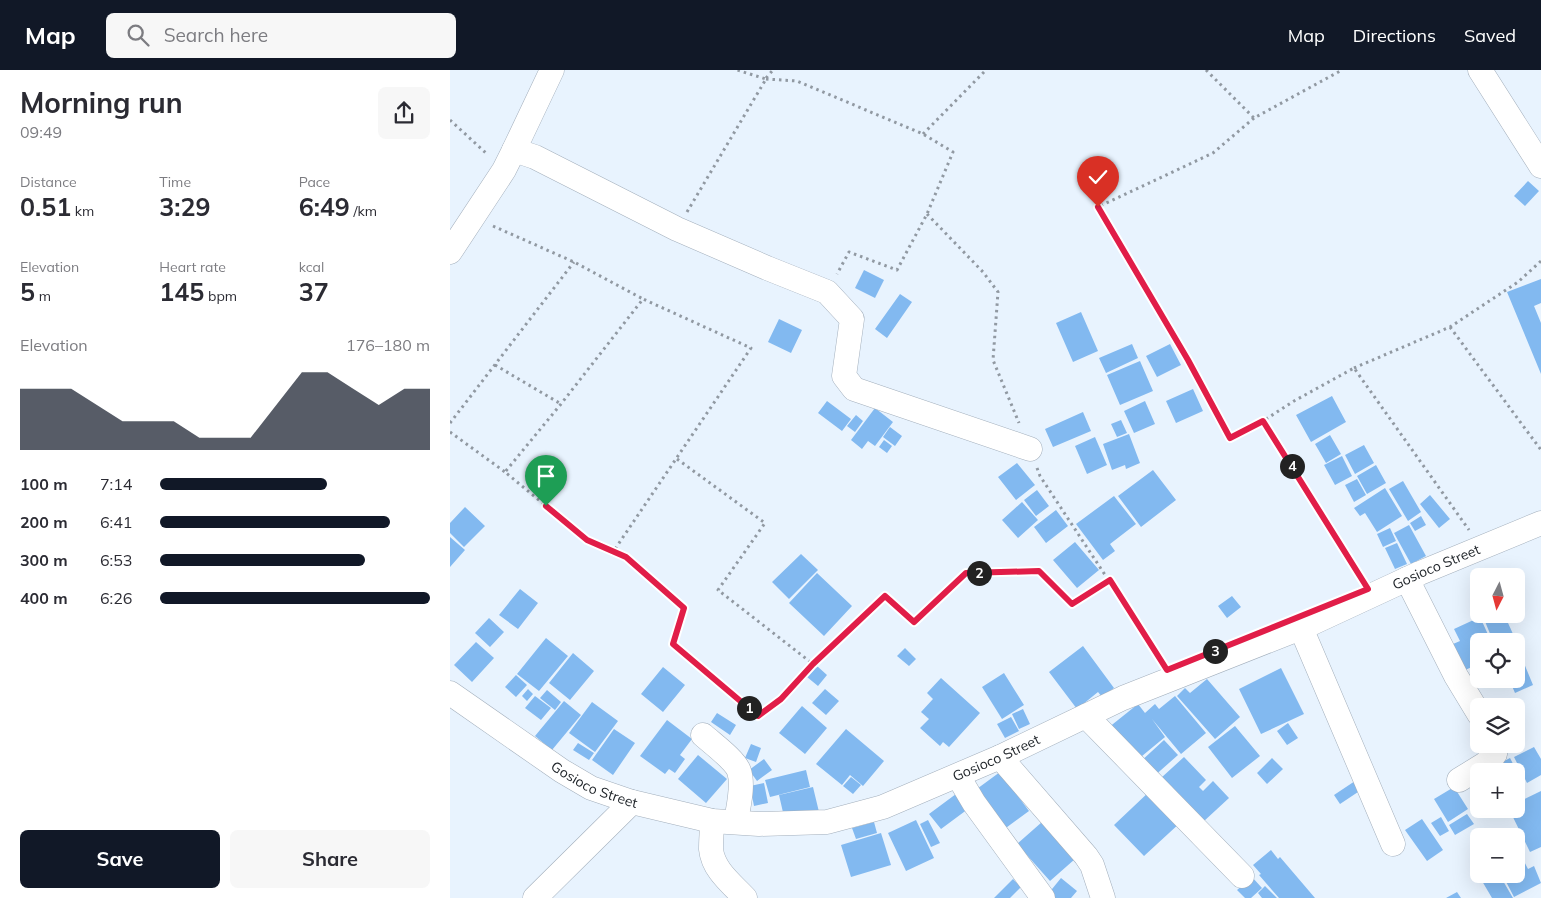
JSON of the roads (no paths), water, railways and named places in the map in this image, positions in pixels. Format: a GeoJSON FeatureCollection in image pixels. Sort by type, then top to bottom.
{"type":"FeatureCollection","features":[{"type":"Feature","properties":{"kind":"street"},"geometry":{"type":"LineString","coordinates":[[450,252],[509,160],[552,70]]}},
{"type":"Feature","properties":{"kind":"street"},"geometry":{"type":"LineString","coordinates":[[1480,70],[1541,166]]}},
{"type":"Feature","properties":{"kind":"street"},"geometry":{"type":"LineString","coordinates":[[509,160],[535,157],[677,228],[827,292],[852,319],[844,376],[854,389],[1030,449]]}},
{"type":"Feature","properties":{"kind":"street","name":"Gosioco Street"},"geometry":{"type":"LineString","coordinates":[[450,693],[562,771],[591,788],[632,802],[712,821],[785,824],[827,822],[883,807],[958,776],[1123,698],[1301,628],[1407,579],[1541,523]]}},
{"type":"Feature","properties":{"kind":"street"},"geometry":{"type":"LineString","coordinates":[[1407,579],[1456,676],[1470,699]]}},
{"type":"Feature","properties":{"kind":"street"},"geometry":{"type":"LineString","coordinates":[[1301,628],[1393,844]]}},
{"type":"Feature","properties":{"kind":"street"},"geometry":{"type":"LineString","coordinates":[[1086,716],[1242,876]]}},
{"type":"Feature","properties":{"kind":"street"},"geometry":{"type":"LineString","coordinates":[[703,735],[734,763],[739,770],[741,782],[736,822]]}},
{"type":"Feature","properties":{"kind":"street"},"geometry":{"type":"LineString","coordinates":[[1459,780],[1485,764],[1495,753]]}},
{"type":"Feature","properties":{"kind":"street"},"geometry":{"type":"LineString","coordinates":[[1000,757],[1092,864],[1103,898]]}},
{"type":"Feature","properties":{"kind":"street"},"geometry":{"type":"LineString","coordinates":[[958,776],[974,803],[1043,898]]}},
{"type":"Feature","properties":{"kind":"street"},"geometry":{"type":"LineString","coordinates":[[535,898],[632,802]]}},
{"type":"Feature","properties":{"kind":"street"},"geometry":{"type":"LineString","coordinates":[[712,821],[711,850],[718,870],[745,898]]}}]}
